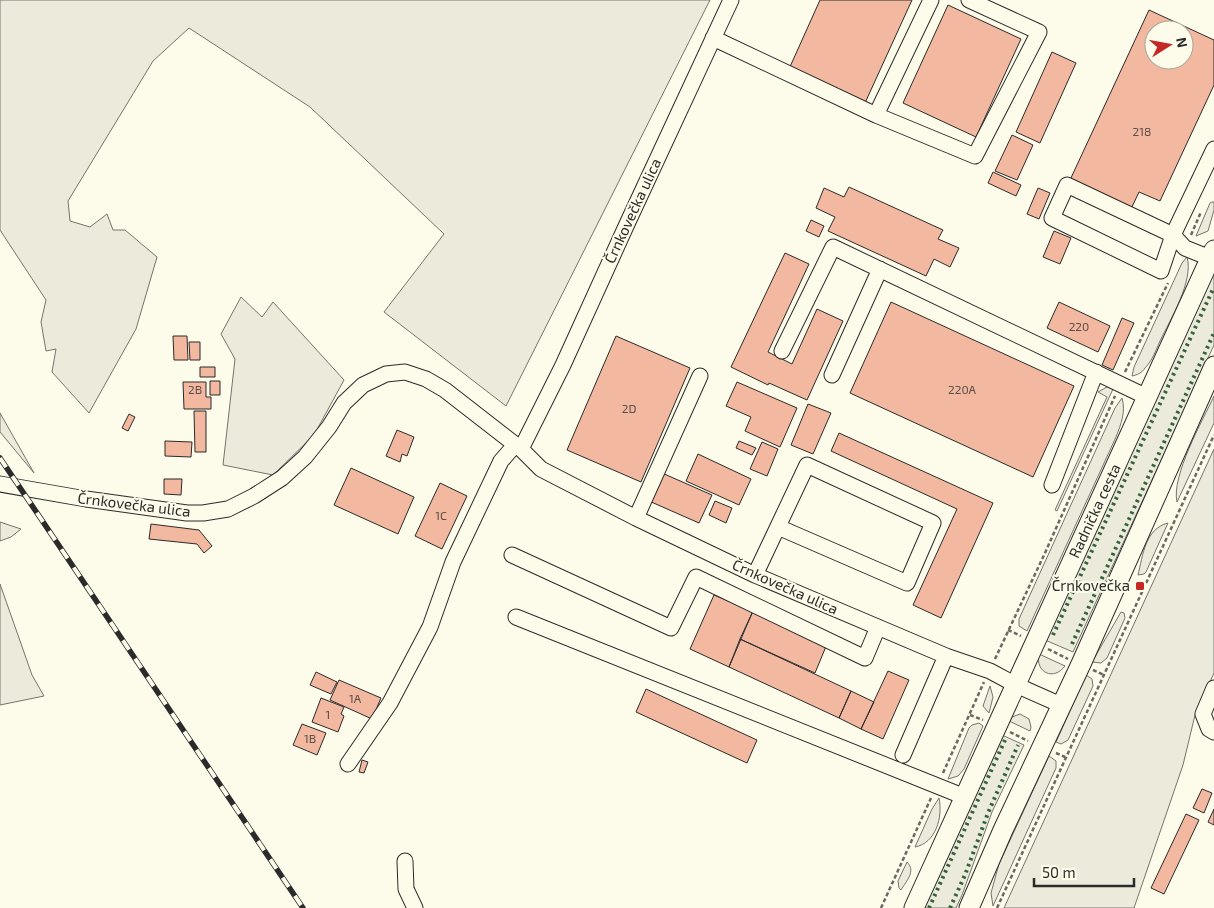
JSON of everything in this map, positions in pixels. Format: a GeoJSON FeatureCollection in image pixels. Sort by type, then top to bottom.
{"type":"FeatureCollection","features":[{"type":"Feature","properties":{"kind":"main road","name":"Radnička cesta"},"geometry":{"type":"LineString","coordinates":[[914,908],[1212,254]]}},
{"type":"Feature","properties":{"kind":"main road"},"geometry":{"type":"LineString","coordinates":[[972,907],[1003,830],[1081,664],[1214,366]]}},
{"type":"Feature","properties":{"kind":"street","name":"Črnkovečka ulica"},"geometry":{"type":"LineString","coordinates":[[518,447],[564,365],[731,0]]}},
{"type":"Feature","properties":{"kind":"street"},"geometry":{"type":"LineString","coordinates":[[876,115],[931,0]]}},
{"type":"Feature","properties":{"kind":"street"},"geometry":{"type":"LineString","coordinates":[[713,38],[876,115],[976,156],[1039,32],[969,0]]}},
{"type":"Feature","properties":{"kind":"street"},"geometry":{"type":"LineString","coordinates":[[1212,254],[1185,248],[1173,235],[1067,184],[1052,218],[1160,271],[1173,235],[1214,149]]}},
{"type":"Feature","properties":{"kind":"street"},"geometry":{"type":"LineString","coordinates":[[782,351],[833,247],[1147,397]]}},
{"type":"Feature","properties":{"kind":"street"},"geometry":{"type":"LineString","coordinates":[[832,375],[880,269]]}},
{"type":"Feature","properties":{"kind":"street","name":"Črnkovečka ulica"},"geometry":{"type":"LineString","coordinates":[[0,484],[86,499],[187,513],[203,513],[228,509],[254,496],[282,478],[305,457],[329,427],[344,403],[362,385],[386,374],[405,372],[426,379],[445,390],[518,447],[541,469],[636,518],[755,575],[946,656],[990,671],[1061,705]]}},
{"type":"Feature","properties":{"kind":"street"},"geometry":{"type":"LineString","coordinates":[[1052,485],[1096,372]]}},
{"type":"Feature","properties":{"kind":"street"},"geometry":{"type":"LineString","coordinates":[[636,518],[700,376]]}},
{"type":"Feature","properties":{"kind":"street"},"geometry":{"type":"LineString","coordinates":[[348,764],[390,703],[430,627],[453,562],[501,461],[518,447]]}},
{"type":"Feature","properties":{"kind":"street"},"geometry":{"type":"LineString","coordinates":[[755,575],[807,465],[933,523],[907,583],[778,527]]}},
{"type":"Feature","properties":{"kind":"street"},"geometry":{"type":"LineString","coordinates":[[512,555],[672,628],[696,577],[865,658],[878,627]]}},
{"type":"Feature","properties":{"kind":"street"},"geometry":{"type":"LineString","coordinates":[[516,617],[965,797]]}},
{"type":"Feature","properties":{"kind":"street"},"geometry":{"type":"LineString","coordinates":[[903,755],[946,656]]}},
{"type":"Feature","properties":{"kind":"street"},"geometry":{"type":"LineString","coordinates":[[1214,688],[1203,714],[1209,729],[1214,732]]}},
{"type":"Feature","properties":{"kind":"street"},"geometry":{"type":"LineString","coordinates":[[405,862],[406,889],[414,908]]}},
{"type":"Feature","properties":{"kind":"path"},"geometry":{"type":"LineString","coordinates":[[1124,374],[1172,276]]}},
{"type":"Feature","properties":{"kind":"path"},"geometry":{"type":"LineString","coordinates":[[994,662],[1112,403]]}},
{"type":"Feature","properties":{"kind":"path"},"geometry":{"type":"LineString","coordinates":[[996,908],[1214,435]]}},
{"type":"Feature","properties":{"kind":"path"},"geometry":{"type":"LineString","coordinates":[[1008,630],[1023,637]]}},
{"type":"Feature","properties":{"kind":"path"},"geometry":{"type":"LineString","coordinates":[[1043,647],[1070,660]]}},
{"type":"Feature","properties":{"kind":"path"},"geometry":{"type":"LineString","coordinates":[[1090,668],[1104,675]]}},
{"type":"Feature","properties":{"kind":"path"},"geometry":{"type":"LineString","coordinates":[[940,779],[986,678]]}},
{"type":"Feature","properties":{"kind":"path"},"geometry":{"type":"LineString","coordinates":[[970,715],[988,722]]}},
{"type":"Feature","properties":{"kind":"path"},"geometry":{"type":"LineString","coordinates":[[1005,730],[1027,740]]}},
{"type":"Feature","properties":{"kind":"path"},"geometry":{"type":"LineString","coordinates":[[1051,751],[1065,757]]}},
{"type":"Feature","properties":{"kind":"path"},"geometry":{"type":"LineString","coordinates":[[881,908],[934,791]]}},
{"type":"Feature","properties":{"kind":"shaded area"},"geometry":{"type":"Polygon","coordinates":[[[0,0],[710,0],[506,406],[384,312],[444,234],[310,107],[189,28],[153,61],[68,201],[70,221],[90,227],[107,214],[113,230],[125,230],[157,257],[136,329],[89,413],[52,372],[56,349],[46,351],[41,322],[46,300],[0,230],[0,0]]]}},
{"type":"Feature","properties":{"kind":"shaded area"},"geometry":{"type":"Polygon","coordinates":[[[1214,202],[1214,210],[1208,231],[1196,236],[1210,203],[1214,202]]]}},
{"type":"Feature","properties":{"kind":"shaded area"},"geometry":{"type":"Polygon","coordinates":[[[1187,257],[1187,277],[1175,312],[1150,362],[1144,370],[1132,376],[1134,367],[1182,263],[1187,257]]]}},
{"type":"Feature","properties":{"kind":"shaded area"},"geometry":{"type":"Polygon","coordinates":[[[1214,271],[1214,345],[1073,652],[1045,640],[1214,271]]]}},
{"type":"Feature","properties":{"kind":"shaded area"},"geometry":{"type":"Polygon","coordinates":[[[241,297],[262,317],[273,302],[344,380],[314,435],[273,475],[223,465],[235,359],[221,334],[241,297]]]}},
{"type":"Feature","properties":{"kind":"shaded area"},"geometry":{"type":"Polygon","coordinates":[[[1107,387],[1113,389],[1057,511],[1055,510],[1107,397],[1098,392],[1107,387]]]}},
{"type":"Feature","properties":{"kind":"shaded area"},"geometry":{"type":"Polygon","coordinates":[[[1214,396],[1214,423],[1177,502],[1176,491],[1183,463],[1214,396]]]}},
{"type":"Feature","properties":{"kind":"shaded area"},"geometry":{"type":"Polygon","coordinates":[[[1122,398],[1123,413],[1116,437],[1027,631],[1019,626],[1019,619],[1115,408],[1122,398]]]}},
{"type":"Feature","properties":{"kind":"shaded area"},"geometry":{"type":"Polygon","coordinates":[[[0,413],[34,473],[0,432],[0,413]]]}},
{"type":"Feature","properties":{"kind":"shaded area"},"geometry":{"type":"Polygon","coordinates":[[[1214,449],[1214,673],[1195,715],[1183,765],[1134,908],[1004,908],[1214,449]]]}},
{"type":"Feature","properties":{"kind":"shaded area"},"geometry":{"type":"Polygon","coordinates":[[[0,522],[21,529],[11,537],[0,541],[0,522]]]}},
{"type":"Feature","properties":{"kind":"shaded area"},"geometry":{"type":"Polygon","coordinates":[[[1168,523],[1146,572],[1138,575],[1146,544],[1150,537],[1160,526],[1168,523]]]}},
{"type":"Feature","properties":{"kind":"shaded area"},"geometry":{"type":"Polygon","coordinates":[[[0,584],[32,675],[44,696],[0,705],[0,584]]]}},
{"type":"Feature","properties":{"kind":"shaded area"},"geometry":{"type":"Polygon","coordinates":[[[1121,612],[1124,613],[1125,618],[1107,658],[1101,663],[1092,662],[1121,612]]]}},
{"type":"Feature","properties":{"kind":"shaded area"},"geometry":{"type":"Polygon","coordinates":[[[1039,654],[1065,666],[1056,673],[1046,673],[1040,666],[1039,654]]]}},
{"type":"Feature","properties":{"kind":"shaded area"},"geometry":{"type":"Polygon","coordinates":[[[1086,675],[1092,679],[1093,686],[1068,740],[1061,744],[1056,742],[1086,675]]]}},
{"type":"Feature","properties":{"kind":"shaded area"},"geometry":{"type":"Polygon","coordinates":[[[990,686],[993,697],[989,713],[983,706],[990,686]]]}},
{"type":"Feature","properties":{"kind":"shaded area"},"geometry":{"type":"Polygon","coordinates":[[[1020,714],[1029,719],[1030,731],[1009,721],[1012,717],[1020,714]]]}},
{"type":"Feature","properties":{"kind":"shaded area"},"geometry":{"type":"Polygon","coordinates":[[[979,723],[983,726],[964,769],[958,776],[948,779],[969,728],[979,723]]]}},
{"type":"Feature","properties":{"kind":"shaded area"},"geometry":{"type":"Polygon","coordinates":[[[1002,735],[1024,745],[992,812],[962,895],[956,908],[923,908],[1002,735]]]}},
{"type":"Feature","properties":{"kind":"shaded area"},"geometry":{"type":"Polygon","coordinates":[[[1049,756],[1056,761],[1056,768],[993,906],[991,893],[999,864],[1049,756]]]}},
{"type":"Feature","properties":{"kind":"shaded area"},"geometry":{"type":"Polygon","coordinates":[[[939,798],[939,821],[933,835],[922,845],[915,847],[932,809],[939,798]]]}},
{"type":"Feature","properties":{"kind":"shaded area"},"geometry":{"type":"Polygon","coordinates":[[[907,862],[910,865],[911,872],[901,890],[898,881],[907,862]]]}},
{"type":"Feature","properties":{"kind":"building"},"geometry":{"type":"Polygon","coordinates":[[[820,0],[912,0],[865,103],[789,69],[820,0]]]}},
{"type":"Feature","properties":{"kind":"building"},"geometry":{"type":"Polygon","coordinates":[[[948,5],[1021,39],[976,137],[903,103],[948,5]]]}},
{"type":"Feature","properties":{"kind":"building"},"geometry":{"type":"Polygon","coordinates":[[[1149,10],[1171,20],[1144,20],[1149,10]]]}},
{"type":"Feature","properties":{"kind":"building"},"geometry":{"type":"Polygon","coordinates":[[[1144,21],[1144,70],[1194,70],[1194,31],[1214,40],[1214,85],[1160,201],[1139,192],[1131,209],[1070,180],[1144,21]]]}},
{"type":"Feature","properties":{"kind":"building"},"geometry":{"type":"Polygon","coordinates":[[[1052,52],[1076,63],[1040,143],[1016,132],[1052,52]]]}},
{"type":"Feature","properties":{"kind":"building"},"geometry":{"type":"Polygon","coordinates":[[[1012,135],[1033,145],[1017,180],[995,171],[1012,135]]]}},
{"type":"Feature","properties":{"kind":"building"},"geometry":{"type":"Polygon","coordinates":[[[993,172],[1021,185],[1016,196],[988,183],[993,172]]]}},
{"type":"Feature","properties":{"kind":"building"},"geometry":{"type":"Polygon","coordinates":[[[849,187],[943,230],[938,239],[959,248],[950,267],[934,259],[926,276],[828,231],[835,217],[816,208],[824,188],[844,197],[849,187]]]}},
{"type":"Feature","properties":{"kind":"building"},"geometry":{"type":"Polygon","coordinates":[[[1038,188],[1050,193],[1039,219],[1027,214],[1038,188]]]}},
{"type":"Feature","properties":{"kind":"building"},"geometry":{"type":"Polygon","coordinates":[[[811,220],[824,226],[819,237],[806,231],[811,220]]]}},
{"type":"Feature","properties":{"kind":"building"},"geometry":{"type":"Polygon","coordinates":[[[1054,231],[1071,238],[1060,264],[1043,257],[1054,231]]]}},
{"type":"Feature","properties":{"kind":"building"},"geometry":{"type":"Polygon","coordinates":[[[785,253],[809,264],[768,352],[792,364],[817,309],[843,321],[807,400],[769,383],[768,385],[731,367],[785,253]]]}},
{"type":"Feature","properties":{"kind":"building"},"geometry":{"type":"Polygon","coordinates":[[[891,302],[1074,386],[1033,477],[850,393],[891,302]]]}},
{"type":"Feature","properties":{"kind":"building"},"geometry":{"type":"Polygon","coordinates":[[[1059,302],[1110,326],[1098,352],[1047,328],[1059,302]]]}},
{"type":"Feature","properties":{"kind":"building"},"geometry":{"type":"Polygon","coordinates":[[[1122,318],[1134,323],[1113,370],[1102,365],[1122,318]]]}},
{"type":"Feature","properties":{"kind":"building"},"geometry":{"type":"Polygon","coordinates":[[[173,336],[187,336],[188,360],[174,360],[173,336]]]}},
{"type":"Feature","properties":{"kind":"building"},"geometry":{"type":"Polygon","coordinates":[[[616,336],[690,368],[641,482],[567,450],[616,336]]]}},
{"type":"Feature","properties":{"kind":"building"},"geometry":{"type":"Polygon","coordinates":[[[189,342],[200,342],[200,360],[190,360],[189,342]]]}},
{"type":"Feature","properties":{"kind":"building"},"geometry":{"type":"Polygon","coordinates":[[[200,367],[215,367],[215,377],[200,377],[200,367]]]}},
{"type":"Feature","properties":{"kind":"building"},"geometry":{"type":"Polygon","coordinates":[[[210,381],[220,381],[220,395],[210,395],[210,381]]]}},
{"type":"Feature","properties":{"kind":"building"},"geometry":{"type":"Polygon","coordinates":[[[183,382],[206,382],[206,397],[211,397],[211,409],[184,409],[183,382]]]}},
{"type":"Feature","properties":{"kind":"building"},"geometry":{"type":"Polygon","coordinates":[[[737,382],[797,408],[780,447],[745,431],[751,417],[726,406],[737,382]]]}},
{"type":"Feature","properties":{"kind":"building"},"geometry":{"type":"Polygon","coordinates":[[[808,404],[831,413],[813,454],[791,445],[808,404]]]}},
{"type":"Feature","properties":{"kind":"building"},"geometry":{"type":"Polygon","coordinates":[[[194,411],[206,411],[206,452],[195,452],[194,411]]]}},
{"type":"Feature","properties":{"kind":"building"},"geometry":{"type":"Polygon","coordinates":[[[129,414],[135,417],[128,431],[122,428],[129,414]]]}},
{"type":"Feature","properties":{"kind":"building"},"geometry":{"type":"Polygon","coordinates":[[[397,430],[414,437],[407,456],[402,454],[400,462],[386,456],[397,430]]]}},
{"type":"Feature","properties":{"kind":"building"},"geometry":{"type":"Polygon","coordinates":[[[839,433],[993,503],[941,618],[913,605],[957,509],[831,451],[839,433]]]}},
{"type":"Feature","properties":{"kind":"building"},"geometry":{"type":"Polygon","coordinates":[[[165,441],[192,442],[191,457],[165,456],[165,441]]]}},
{"type":"Feature","properties":{"kind":"building"},"geometry":{"type":"Polygon","coordinates":[[[739,441],[756,448],[752,455],[736,448],[739,441]]]}},
{"type":"Feature","properties":{"kind":"building"},"geometry":{"type":"Polygon","coordinates":[[[762,442],[778,449],[767,476],[750,469],[762,442]]]}},
{"type":"Feature","properties":{"kind":"building"},"geometry":{"type":"Polygon","coordinates":[[[698,454],[751,479],[739,505],[686,481],[698,454]]]}},
{"type":"Feature","properties":{"kind":"building"},"geometry":{"type":"Polygon","coordinates":[[[351,468],[414,497],[398,534],[334,505],[351,468]]]}},
{"type":"Feature","properties":{"kind":"building"},"geometry":{"type":"Polygon","coordinates":[[[662,473],[712,495],[699,523],[649,501],[662,473]]]}},
{"type":"Feature","properties":{"kind":"building"},"geometry":{"type":"Polygon","coordinates":[[[164,479],[182,479],[181,495],[164,494],[164,479]]]}},
{"type":"Feature","properties":{"kind":"building"},"geometry":{"type":"Polygon","coordinates":[[[440,483],[467,496],[442,549],[415,536],[440,483]]]}},
{"type":"Feature","properties":{"kind":"building"},"geometry":{"type":"Polygon","coordinates":[[[715,501],[732,508],[726,523],[709,515],[715,501]]]}},
{"type":"Feature","properties":{"kind":"building"},"geometry":{"type":"Polygon","coordinates":[[[151,524],[199,530],[212,546],[204,553],[197,544],[149,539],[151,524]]]}},
{"type":"Feature","properties":{"kind":"building"},"geometry":{"type":"Polygon","coordinates":[[[714,595],[753,611],[729,667],[690,649],[714,595]]]}},
{"type":"Feature","properties":{"kind":"building"},"geometry":{"type":"Polygon","coordinates":[[[753,611],[827,644],[815,673],[740,639],[753,611]]]}},
{"type":"Feature","properties":{"kind":"building"},"geometry":{"type":"Polygon","coordinates":[[[740,639],[851,691],[839,718],[729,667],[740,639]]]}},
{"type":"Feature","properties":{"kind":"building"},"geometry":{"type":"Polygon","coordinates":[[[888,671],[909,680],[883,739],[861,729],[888,671]]]}},
{"type":"Feature","properties":{"kind":"building"},"geometry":{"type":"Polygon","coordinates":[[[316,672],[337,682],[331,694],[310,685],[316,672]]]}},
{"type":"Feature","properties":{"kind":"building"},"geometry":{"type":"Polygon","coordinates":[[[339,680],[381,698],[372,719],[330,700],[339,680]]]}},
{"type":"Feature","properties":{"kind":"building"},"geometry":{"type":"Polygon","coordinates":[[[646,689],[757,740],[747,763],[636,712],[646,689]]]}},
{"type":"Feature","properties":{"kind":"building"},"geometry":{"type":"Polygon","coordinates":[[[851,691],[874,702],[861,729],[839,718],[851,691]]]}},
{"type":"Feature","properties":{"kind":"building"},"geometry":{"type":"Polygon","coordinates":[[[321,698],[344,707],[341,714],[344,716],[338,732],[312,722],[321,698]]]}},
{"type":"Feature","properties":{"kind":"building"},"geometry":{"type":"Polygon","coordinates":[[[302,724],[326,733],[317,755],[293,745],[302,724]]]}},
{"type":"Feature","properties":{"kind":"building"},"geometry":{"type":"Polygon","coordinates":[[[362,760],[368,762],[364,773],[359,772],[362,760]]]}},
{"type":"Feature","properties":{"kind":"building"},"geometry":{"type":"Polygon","coordinates":[[[1202,789],[1212,793],[1204,813],[1193,808],[1202,789]]]}},
{"type":"Feature","properties":{"kind":"building"},"geometry":{"type":"Polygon","coordinates":[[[1214,809],[1214,825],[1208,822],[1214,809]]]}},
{"type":"Feature","properties":{"kind":"building"},"geometry":{"type":"Polygon","coordinates":[[[1186,814],[1199,820],[1164,894],[1151,888],[1186,814]]]}},
{"type":"Feature","properties":{"kind":"railway"},"geometry":{"type":"LineString","coordinates":[[0,458],[303,908]]}},
{"type":"Feature","properties":{"kind":"hedge"},"geometry":{"type":"LineString","coordinates":[[1053,635],[1214,287]]}},
{"type":"Feature","properties":{"kind":"hedge"},"geometry":{"type":"LineString","coordinates":[[1072,644],[1214,333]]}},
{"type":"Feature","properties":{"kind":"hedge"},"geometry":{"type":"LineString","coordinates":[[929,908],[1005,740]]}},
{"type":"Feature","properties":{"kind":"hedge"},"geometry":{"type":"LineString","coordinates":[[950,908],[965,875],[988,813],[1018,745]]}},
{"type":"Feature","properties":{"kind":"place","name":"Črnkovečka"},"geometry":{"type":"Point","coordinates":[1140,586]}}]}
